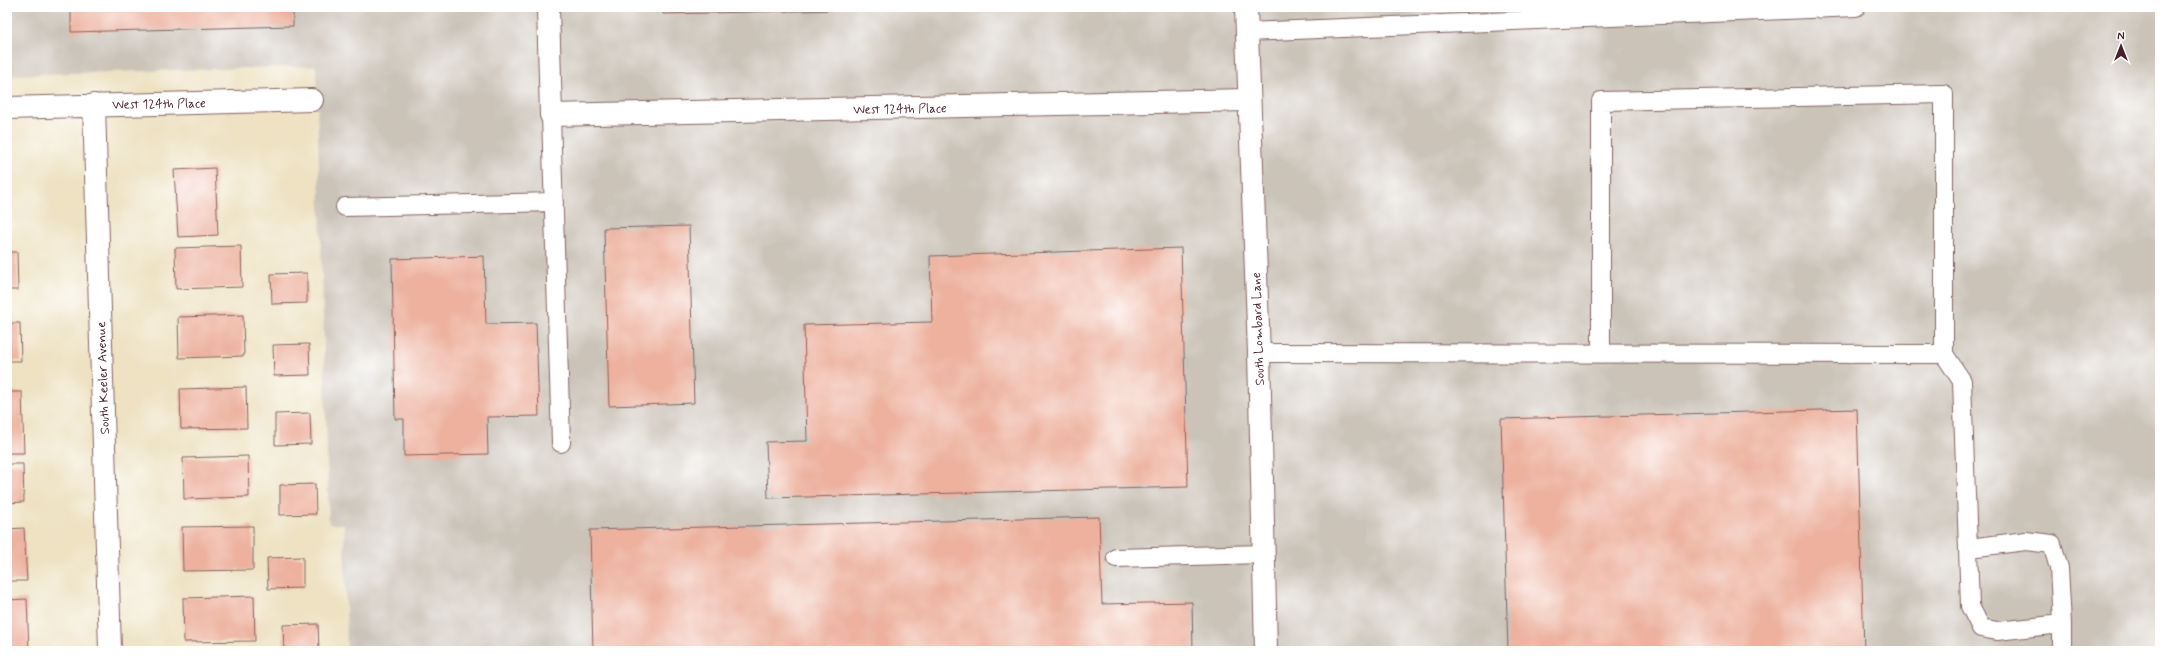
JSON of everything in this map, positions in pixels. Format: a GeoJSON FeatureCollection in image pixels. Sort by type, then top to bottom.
{"type":"FeatureCollection","features":[{"type":"Feature","properties":{"kind":"street"},"geometry":{"type":"LineString","coordinates":[[548,7],[551,116]]}},
{"type":"Feature","properties":{"kind":"street","name":"South Lombard Lane"},"geometry":{"type":"LineString","coordinates":[[1246,7],[1248,100],[1259,353],[1266,651]]}},
{"type":"Feature","properties":{"kind":"street","name":"West 124th Place"},"geometry":{"type":"LineString","coordinates":[[7,108],[312,100]]}},
{"type":"Feature","properties":{"kind":"street","name":"West 124th Place"},"geometry":{"type":"LineString","coordinates":[[551,116],[1248,100]]}},
{"type":"Feature","properties":{"kind":"street","name":"South Keeler Avenue"},"geometry":{"type":"LineString","coordinates":[[94,105],[110,651]]}},
{"type":"Feature","properties":{"kind":"lane"},"geometry":{"type":"LineString","coordinates":[[1246,32],[1657,11],[1856,7]]}},
{"type":"Feature","properties":{"kind":"lane"},"geometry":{"type":"LineString","coordinates":[[1601,354],[1601,101],[1944,94],[1944,354],[1962,381],[1970,606],[1980,628],[1997,631],[2062,624]]}},
{"type":"Feature","properties":{"kind":"lane"},"geometry":{"type":"LineString","coordinates":[[551,116],[561,443]]}},
{"type":"Feature","properties":{"kind":"lane"},"geometry":{"type":"LineString","coordinates":[[345,207],[554,202]]}},
{"type":"Feature","properties":{"kind":"lane"},"geometry":{"type":"LineString","coordinates":[[1259,353],[1944,354]]}},
{"type":"Feature","properties":{"kind":"lane"},"geometry":{"type":"LineString","coordinates":[[1969,548],[2026,541],[2052,544],[2059,568],[2062,651]]}},
{"type":"Feature","properties":{"kind":"lane"},"geometry":{"type":"LineString","coordinates":[[1116,558],[1263,554]]}},
{"type":"Feature","properties":{"kind":"shaded area"},"geometry":{"type":"Polygon","coordinates":[[[7,7],[2160,7],[2160,651],[347,651],[344,524],[329,524],[316,66],[7,75],[7,7]]]}},
{"type":"Feature","properties":{"kind":"building"},"geometry":{"type":"Polygon","coordinates":[[[71,7],[293,7],[293,26],[71,32],[71,7]]]}},
{"type":"Feature","properties":{"kind":"building"},"geometry":{"type":"Polygon","coordinates":[[[663,7],[840,7],[840,10],[663,14],[663,7]]]}},
{"type":"Feature","properties":{"kind":"building"},"geometry":{"type":"Polygon","coordinates":[[[215,168],[218,235],[178,237],[174,170],[215,168]]]}},
{"type":"Feature","properties":{"kind":"building"},"geometry":{"type":"Polygon","coordinates":[[[689,226],[694,403],[609,406],[604,228],[689,226]]]}},
{"type":"Feature","properties":{"kind":"building"},"geometry":{"type":"Polygon","coordinates":[[[241,246],[242,287],[176,289],[175,248],[241,246]]]}},
{"type":"Feature","properties":{"kind":"building"},"geometry":{"type":"Polygon","coordinates":[[[1181,248],[1188,487],[768,498],[766,442],[807,441],[804,325],[932,322],[930,256],[1181,248]]]}},
{"type":"Feature","properties":{"kind":"building"},"geometry":{"type":"Polygon","coordinates":[[[7,252],[17,252],[18,290],[7,290],[7,252]]]}},
{"type":"Feature","properties":{"kind":"building"},"geometry":{"type":"Polygon","coordinates":[[[484,256],[486,324],[536,323],[539,416],[487,417],[488,454],[404,456],[404,419],[395,419],[392,259],[484,256]]]}},
{"type":"Feature","properties":{"kind":"building"},"geometry":{"type":"Polygon","coordinates":[[[307,273],[307,303],[272,304],[271,274],[307,273]]]}},
{"type":"Feature","properties":{"kind":"building"},"geometry":{"type":"Polygon","coordinates":[[[243,315],[244,356],[179,358],[178,317],[243,315]]]}},
{"type":"Feature","properties":{"kind":"building"},"geometry":{"type":"Polygon","coordinates":[[[7,323],[20,323],[21,361],[7,361],[7,323]]]}},
{"type":"Feature","properties":{"kind":"building"},"geometry":{"type":"Polygon","coordinates":[[[309,344],[310,375],[274,376],[273,345],[309,344]]]}},
{"type":"Feature","properties":{"kind":"building"},"geometry":{"type":"Polygon","coordinates":[[[246,387],[247,428],[181,429],[180,389],[246,387]]]}},
{"type":"Feature","properties":{"kind":"building"},"geometry":{"type":"Polygon","coordinates":[[[7,392],[22,392],[24,453],[7,453],[7,392]]]}},
{"type":"Feature","properties":{"kind":"building"},"geometry":{"type":"Polygon","coordinates":[[[1857,409],[1864,651],[1508,651],[1501,419],[1857,409]]]}},
{"type":"Feature","properties":{"kind":"building"},"geometry":{"type":"Polygon","coordinates":[[[310,413],[311,444],[275,445],[275,414],[310,413]]]}},
{"type":"Feature","properties":{"kind":"building"},"geometry":{"type":"Polygon","coordinates":[[[248,456],[249,497],[184,499],[183,458],[248,456]]]}},
{"type":"Feature","properties":{"kind":"building"},"geometry":{"type":"Polygon","coordinates":[[[7,464],[23,464],[24,502],[7,503],[7,464]]]}},
{"type":"Feature","properties":{"kind":"building"},"geometry":{"type":"Polygon","coordinates":[[[315,484],[316,514],[280,515],[280,485],[315,484]]]}},
{"type":"Feature","properties":{"kind":"building"},"geometry":{"type":"Polygon","coordinates":[[[1099,517],[1102,604],[1192,602],[1193,651],[593,651],[590,530],[1099,517]]]}},
{"type":"Feature","properties":{"kind":"building"},"geometry":{"type":"Polygon","coordinates":[[[253,526],[253,570],[183,571],[182,527],[253,526]]]}},
{"type":"Feature","properties":{"kind":"building"},"geometry":{"type":"Polygon","coordinates":[[[24,528],[27,581],[7,581],[7,529],[24,528]]]}},
{"type":"Feature","properties":{"kind":"building"},"geometry":{"type":"Polygon","coordinates":[[[303,557],[303,588],[268,589],[267,558],[303,557]]]}},
{"type":"Feature","properties":{"kind":"building"},"geometry":{"type":"Polygon","coordinates":[[[254,596],[255,641],[184,642],[183,598],[254,596]]]}},
{"type":"Feature","properties":{"kind":"building"},"geometry":{"type":"Polygon","coordinates":[[[27,599],[29,651],[7,651],[7,600],[27,599]]]}},
{"type":"Feature","properties":{"kind":"building"},"geometry":{"type":"Polygon","coordinates":[[[318,624],[319,651],[284,651],[283,625],[318,624]]]}}]}
